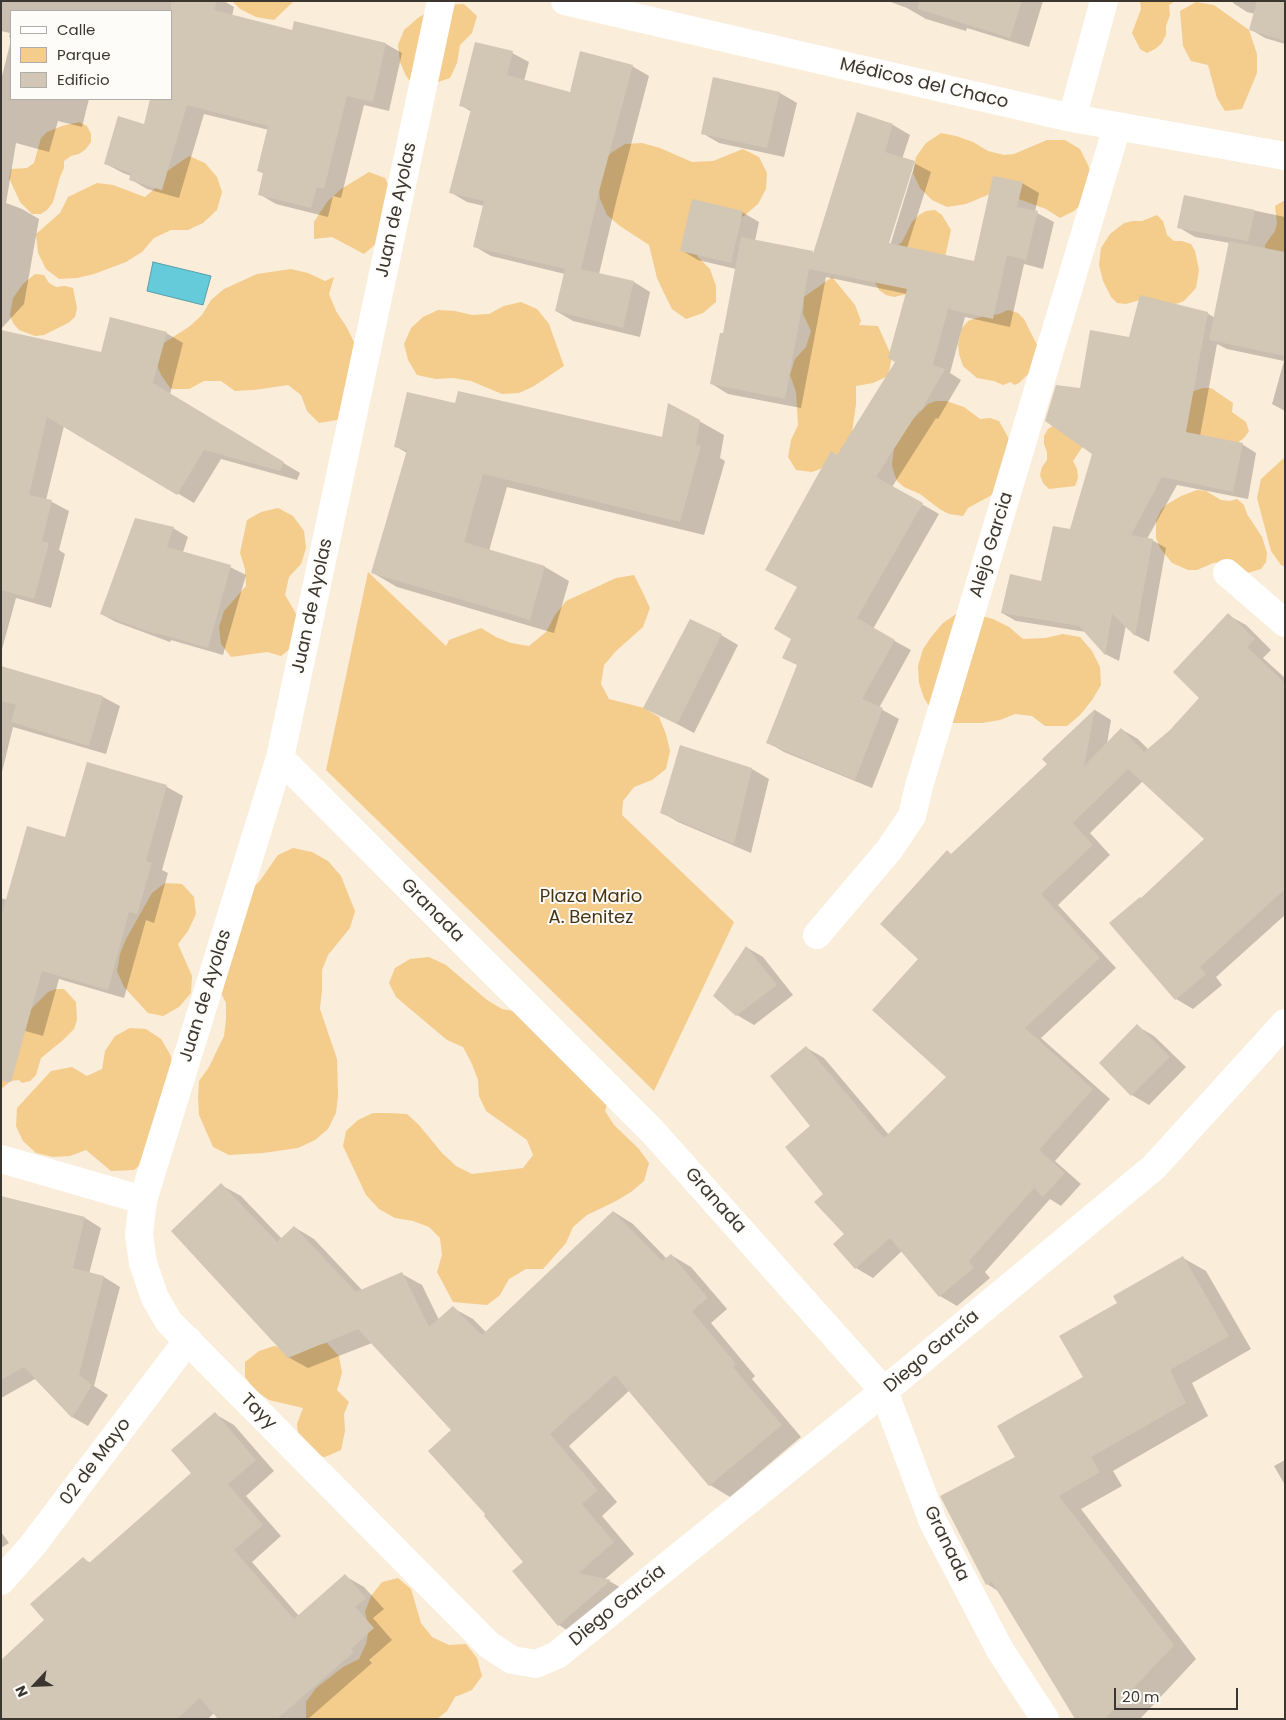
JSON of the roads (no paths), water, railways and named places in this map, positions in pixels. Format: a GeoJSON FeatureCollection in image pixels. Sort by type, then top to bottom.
{"type":"FeatureCollection","features":[{"type":"Feature","properties":{"kind":"street","name":"Juan de Ayolas"},"geometry":{"type":"LineString","coordinates":[[143,1200],[280,758],[442,1]]}},
{"type":"Feature","properties":{"kind":"street","name":"Médicos del Chaco"},"geometry":{"type":"LineString","coordinates":[[565,1],[1117,128],[1285,156]]}},
{"type":"Feature","properties":{"kind":"street"},"geometry":{"type":"LineString","coordinates":[[1072,118],[1104,1]]}},
{"type":"Feature","properties":{"kind":"street","name":"Alejo Garcia"},"geometry":{"type":"LineString","coordinates":[[817,935],[889,850],[912,816],[919,786],[1117,128]]}},
{"type":"Feature","properties":{"kind":"street"},"geometry":{"type":"LineString","coordinates":[[1227,573],[1285,623]]}},
{"type":"Feature","properties":{"kind":"street","name":"Granada"},"geometry":{"type":"LineString","coordinates":[[280,758],[653,1132],[884,1391],[933,1522],[1000,1650],[1045,1719]]}},
{"type":"Feature","properties":{"kind":"street","name":"Diego García"},"geometry":{"type":"LineString","coordinates":[[557,1655],[884,1391],[1154,1167],[1285,1024]]}},
{"type":"Feature","properties":{"kind":"street"},"geometry":{"type":"LineString","coordinates":[[1,1159],[143,1200]]}},
{"type":"Feature","properties":{"kind":"street","name":"Tayy"},"geometry":{"type":"LineString","coordinates":[[143,1200],[139,1235],[143,1263],[155,1298],[169,1322],[489,1645],[512,1660],[536,1664],[557,1655]]}},
{"type":"Feature","properties":{"kind":"street","name":"02 de Mayo"},"geometry":{"type":"LineString","coordinates":[[1,1581],[32,1546],[188,1340]]}},
{"type":"Feature","properties":{"kind":"water"},"geometry":{"type":"Polygon","coordinates":[[[153,262],[211,276],[203,305],[147,291],[153,262]]]}},
{"type":"Feature","properties":{"kind":"park label","name":"Plaza Mario A. Benitez"},"geometry":{"type":"Point","coordinates":[591,908]}}]}
